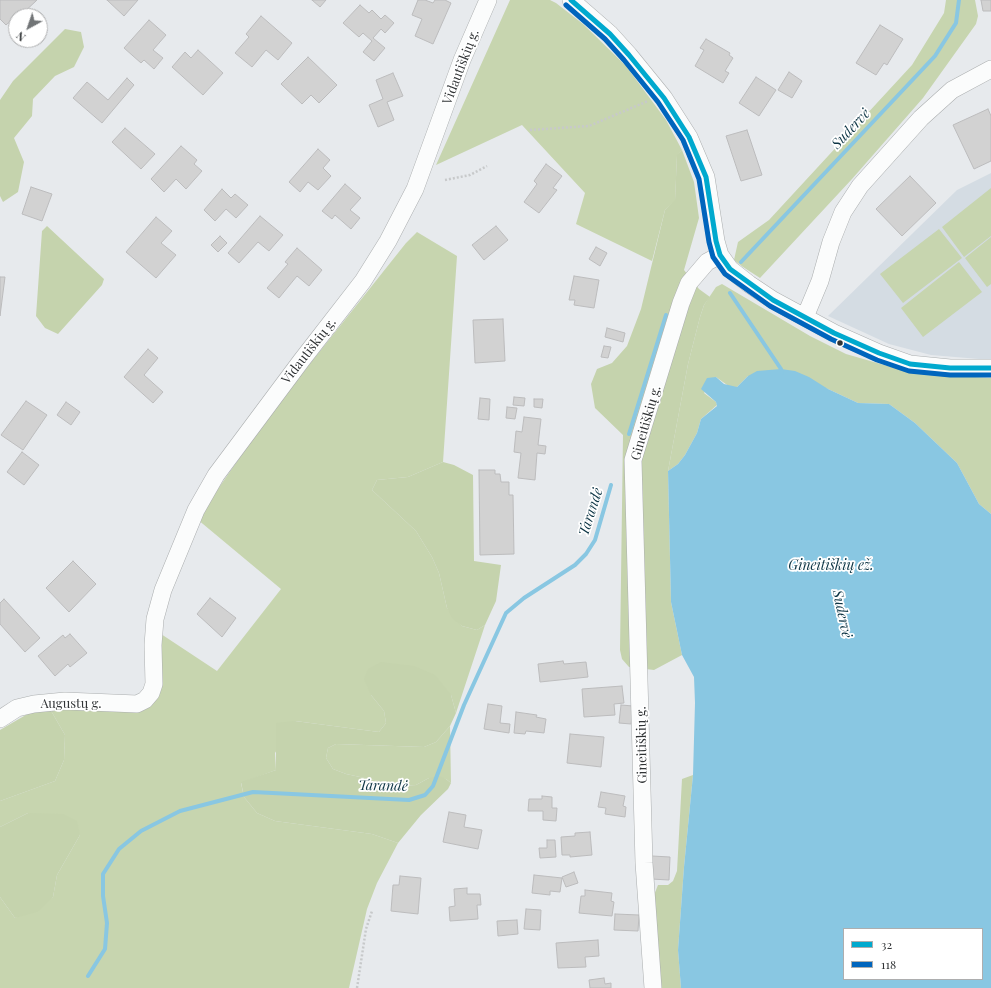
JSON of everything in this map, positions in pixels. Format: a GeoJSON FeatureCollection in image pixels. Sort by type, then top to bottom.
{"type":"FeatureCollection","features":[{"type":"Feature","properties":{"kind":"street","name":"Vidautiškių g."},"geometry":{"type":"LineString","coordinates":[[145,700],[151,693],[154,684],[153,645],[155,619],[163,590],[196,510],[216,475],[301,361],[364,281],[388,241],[415,189],[462,60],[488,0]]}},
{"type":"Feature","properties":{"kind":"street"},"geometry":{"type":"LineString","coordinates":[[571,0],[610,34],[661,95],[678,119],[699,157],[706,177],[716,242],[720,255],[730,269],[749,284],[805,317],[847,338],[910,364],[950,368],[991,368]]}},
{"type":"Feature","properties":{"kind":"street"},"geometry":{"type":"LineString","coordinates":[[805,317],[820,281],[831,242],[843,212],[860,186],[921,118],[952,90],[991,69]]}},
{"type":"Feature","properties":{"kind":"street","name":"Gineitiškių g."},"geometry":{"type":"LineString","coordinates":[[653,988],[644,863],[633,460],[681,304],[689,283],[707,262],[720,255]]}},
{"type":"Feature","properties":{"kind":"street","name":"Augustų g."},"geometry":{"type":"LineString","coordinates":[[0,719],[17,708],[34,704],[65,701],[123,705],[137,704],[145,700]]}},
{"type":"Feature","properties":{"kind":"path"},"geometry":{"type":"LineString","coordinates":[[530,130],[588,126],[639,106],[661,95]]}},
{"type":"Feature","properties":{"kind":"path"},"geometry":{"type":"LineString","coordinates":[[445,180],[470,175],[487,166]]}},
{"type":"Feature","properties":{"kind":"path"},"geometry":{"type":"LineString","coordinates":[[357,988],[366,929],[372,911]]}},
{"type":"Feature","properties":{"kind":"shaded area"},"geometry":{"type":"Polygon","coordinates":[[[991,173],[991,360],[931,355],[889,344],[828,316],[957,190],[991,173]]]}},
{"type":"Feature","properties":{"kind":"green space"},"geometry":{"type":"Polygon","coordinates":[[[510,0],[550,0],[556,3],[583,24],[626,66],[666,120],[682,150],[677,156],[675,201],[665,210],[652,261],[576,224],[585,193],[522,125],[436,165],[510,0]]]}},
{"type":"Feature","properties":{"kind":"green space"},"geometry":{"type":"Polygon","coordinates":[[[946,0],[975,0],[978,16],[976,24],[923,98],[852,179],[760,278],[734,260],[738,242],[769,220],[912,65],[944,13],[946,0]]]}},
{"type":"Feature","properties":{"kind":"green space"},"geometry":{"type":"Polygon","coordinates":[[[65,29],[81,32],[84,47],[74,67],[55,76],[33,99],[32,116],[14,138],[24,162],[18,192],[3,202],[0,196],[0,100],[13,81],[46,48],[48,48],[48,46],[65,29]]]}},
{"type":"Feature","properties":{"kind":"green space"},"geometry":{"type":"Polygon","coordinates":[[[682,150],[694,182],[699,218],[684,270],[699,289],[710,297],[704,305],[700,317],[688,364],[668,471],[671,602],[682,655],[654,670],[629,667],[622,659],[620,650],[623,435],[595,408],[591,384],[597,369],[612,363],[627,346],[641,309],[665,210],[675,200],[677,155],[682,150]]]}},
{"type":"Feature","properties":{"kind":"green space"},"geometry":{"type":"Polygon","coordinates":[[[991,188],[991,236],[964,257],[942,227],[991,188]]]}},
{"type":"Feature","properties":{"kind":"green space"},"geometry":{"type":"Polygon","coordinates":[[[47,226],[104,279],[102,285],[58,334],[45,328],[36,316],[42,231],[47,226]]]}},
{"type":"Feature","properties":{"kind":"green space"},"geometry":{"type":"Polygon","coordinates":[[[939,229],[962,258],[903,303],[880,274],[939,229]]]}},
{"type":"Feature","properties":{"kind":"green space"},"geometry":{"type":"Polygon","coordinates":[[[417,232],[457,256],[443,462],[408,477],[377,480],[372,490],[416,531],[432,557],[439,573],[447,608],[462,626],[477,630],[485,625],[456,713],[451,695],[371,695],[384,711],[386,723],[379,732],[295,721],[275,753],[276,770],[241,783],[244,797],[257,813],[275,821],[372,834],[398,843],[377,883],[367,909],[349,988],[0,988],[0,897],[15,918],[53,897],[57,875],[80,835],[28,813],[0,827],[0,801],[55,781],[64,760],[65,735],[50,709],[147,706],[158,632],[217,671],[281,589],[197,519],[270,414],[406,243],[417,232]]]}},
{"type":"Feature","properties":{"kind":"green space"},"geometry":{"type":"Polygon","coordinates":[[[991,237],[991,284],[987,287],[965,258],[991,237]]]}},
{"type":"Feature","properties":{"kind":"green space"},"geometry":{"type":"Polygon","coordinates":[[[959,262],[982,292],[923,337],[901,308],[959,262]]]}},
{"type":"Feature","properties":{"kind":"green space"},"geometry":{"type":"Polygon","coordinates":[[[722,284],[810,336],[846,354],[898,369],[929,374],[991,378],[991,514],[979,504],[957,463],[915,423],[889,404],[858,403],[828,389],[748,376],[737,387],[730,387],[716,377],[704,393],[716,402],[717,405],[701,419],[697,433],[685,455],[678,464],[668,471],[688,364],[700,317],[704,305],[716,287],[722,284]]]}},
{"type":"Feature","properties":{"kind":"green space"},"geometry":{"type":"Polygon","coordinates":[[[443,462],[454,465],[473,475],[474,561],[501,565],[496,601],[485,625],[477,630],[462,626],[452,618],[447,608],[439,573],[432,557],[416,531],[372,490],[377,480],[408,477],[443,462]]]}},
{"type":"Feature","properties":{"kind":"green space"},"geometry":{"type":"Polygon","coordinates":[[[381,662],[414,666],[435,675],[451,695],[456,713],[450,726],[436,742],[424,747],[336,744],[328,748],[326,758],[333,769],[346,774],[402,786],[416,785],[429,778],[439,776],[451,783],[448,789],[421,815],[398,843],[372,834],[275,821],[257,813],[244,797],[241,782],[276,770],[276,723],[295,721],[379,732],[386,723],[384,711],[371,695],[364,679],[368,669],[381,662]]]}},
{"type":"Feature","properties":{"kind":"green space"},"geometry":{"type":"Polygon","coordinates":[[[50,709],[65,735],[64,760],[55,781],[0,801],[0,730],[31,712],[50,709]]]}},
{"type":"Feature","properties":{"kind":"green space"},"geometry":{"type":"Polygon","coordinates":[[[450,726],[451,783],[446,779],[429,778],[416,785],[402,786],[346,774],[333,769],[326,758],[328,748],[336,744],[424,747],[436,742],[450,726]]]}},
{"type":"Feature","properties":{"kind":"green space"},"geometry":{"type":"Polygon","coordinates":[[[693,775],[678,950],[681,988],[660,988],[654,895],[658,885],[668,885],[673,881],[677,871],[682,779],[693,775]]]}},
{"type":"Feature","properties":{"kind":"green space"},"geometry":{"type":"Polygon","coordinates":[[[28,813],[63,814],[77,821],[80,835],[57,875],[53,897],[37,912],[15,918],[0,897],[0,827],[28,813]]]}},
{"type":"Feature","properties":{"kind":"water","name":"Gineitiškių ež."},"geometry":{"type":"Polygon","coordinates":[[[781,369],[795,371],[858,403],[889,404],[915,423],[957,463],[979,504],[991,514],[991,988],[681,988],[678,950],[693,775],[695,703],[694,677],[682,655],[671,602],[668,471],[678,464],[685,455],[697,433],[701,419],[717,406],[716,402],[701,389],[707,378],[716,377],[724,384],[737,387],[748,376],[757,371],[781,369]]]}},
{"type":"Feature","properties":{"kind":"building"},"geometry":{"type":"Polygon","coordinates":[[[0,0],[37,0],[28,8],[8,8],[8,23],[6,25],[0,19],[0,0]]]}},
{"type":"Feature","properties":{"kind":"building"},"geometry":{"type":"Polygon","coordinates":[[[107,0],[138,0],[124,16],[107,0]]]}},
{"type":"Feature","properties":{"kind":"building"},"geometry":{"type":"Polygon","coordinates":[[[312,0],[326,0],[320,7],[312,0]]]}},
{"type":"Feature","properties":{"kind":"building"},"geometry":{"type":"Polygon","coordinates":[[[418,0],[425,0],[433,3],[435,0],[445,0],[451,3],[433,44],[415,36],[422,19],[412,15],[418,0]]]}},
{"type":"Feature","properties":{"kind":"building"},"geometry":{"type":"Polygon","coordinates":[[[981,0],[991,0],[991,11],[983,11],[981,0]]]}},
{"type":"Feature","properties":{"kind":"building"},"geometry":{"type":"Polygon","coordinates":[[[360,5],[369,13],[372,10],[381,19],[385,15],[394,23],[385,33],[381,29],[373,38],[385,48],[374,61],[363,52],[372,41],[363,33],[359,37],[343,23],[360,5]]]}},
{"type":"Feature","properties":{"kind":"building"},"geometry":{"type":"Polygon","coordinates":[[[261,16],[292,43],[278,60],[266,50],[252,67],[235,53],[249,37],[246,34],[261,16]]]}},
{"type":"Feature","properties":{"kind":"building"},"geometry":{"type":"Polygon","coordinates":[[[149,20],[166,35],[153,50],[163,58],[154,69],[144,60],[141,63],[124,48],[149,20]]]}},
{"type":"Feature","properties":{"kind":"building"},"geometry":{"type":"Polygon","coordinates":[[[880,25],[903,39],[887,65],[884,63],[876,75],[856,63],[880,25]]]}},
{"type":"Feature","properties":{"kind":"building"},"geometry":{"type":"Polygon","coordinates":[[[706,39],[730,53],[729,55],[733,58],[725,71],[729,73],[723,83],[695,66],[704,50],[700,48],[706,39]]]}},
{"type":"Feature","properties":{"kind":"building"},"geometry":{"type":"Polygon","coordinates":[[[198,50],[223,73],[203,95],[172,67],[185,52],[191,58],[198,50]]]}},
{"type":"Feature","properties":{"kind":"building"},"geometry":{"type":"Polygon","coordinates":[[[308,57],[337,85],[319,103],[311,95],[302,104],[281,84],[308,57]]]}},
{"type":"Feature","properties":{"kind":"building"},"geometry":{"type":"Polygon","coordinates":[[[789,72],[802,81],[792,98],[778,90],[789,72]]]}},
{"type":"Feature","properties":{"kind":"building"},"geometry":{"type":"Polygon","coordinates":[[[393,73],[403,96],[387,102],[394,120],[378,127],[369,105],[383,99],[376,80],[393,73]]]}},
{"type":"Feature","properties":{"kind":"building"},"geometry":{"type":"Polygon","coordinates":[[[756,77],[776,90],[759,116],[739,103],[756,77]]]}},
{"type":"Feature","properties":{"kind":"building"},"geometry":{"type":"Polygon","coordinates":[[[127,78],[134,85],[102,123],[73,98],[87,82],[108,100],[127,78]]]}},
{"type":"Feature","properties":{"kind":"building"},"geometry":{"type":"Polygon","coordinates":[[[988,109],[991,116],[991,161],[974,169],[953,125],[988,109]]]}},
{"type":"Feature","properties":{"kind":"building"},"geometry":{"type":"Polygon","coordinates":[[[125,128],[155,154],[141,169],[112,142],[125,128]]]}},
{"type":"Feature","properties":{"kind":"building"},"geometry":{"type":"Polygon","coordinates":[[[747,130],[762,175],[741,181],[726,136],[747,130]]]}},
{"type":"Feature","properties":{"kind":"building"},"geometry":{"type":"Polygon","coordinates":[[[181,146],[197,160],[194,164],[202,171],[186,189],[176,179],[164,192],[151,179],[181,146]]]}},
{"type":"Feature","properties":{"kind":"building"},"geometry":{"type":"Polygon","coordinates":[[[318,149],[330,160],[323,168],[331,176],[318,190],[308,182],[300,192],[289,182],[318,149]]]}},
{"type":"Feature","properties":{"kind":"building"},"geometry":{"type":"Polygon","coordinates":[[[546,164],[562,176],[553,188],[557,190],[539,213],[524,202],[537,184],[534,181],[546,164]]]}},
{"type":"Feature","properties":{"kind":"building"},"geometry":{"type":"Polygon","coordinates":[[[910,176],[936,203],[902,236],[876,209],[910,176]]]}},
{"type":"Feature","properties":{"kind":"building"},"geometry":{"type":"Polygon","coordinates":[[[345,184],[361,198],[350,210],[360,218],[351,229],[335,215],[332,219],[322,211],[345,184]]]}},
{"type":"Feature","properties":{"kind":"building"},"geometry":{"type":"Polygon","coordinates":[[[31,187],[52,194],[42,221],[22,214],[31,187]]]}},
{"type":"Feature","properties":{"kind":"building"},"geometry":{"type":"Polygon","coordinates":[[[222,189],[231,198],[235,194],[248,205],[236,218],[226,209],[215,221],[204,210],[222,189]]]}},
{"type":"Feature","properties":{"kind":"building"},"geometry":{"type":"Polygon","coordinates":[[[260,216],[283,235],[269,251],[258,242],[239,263],[228,253],[260,216]]]}},
{"type":"Feature","properties":{"kind":"building"},"geometry":{"type":"Polygon","coordinates":[[[156,217],[172,231],[161,243],[176,255],[156,278],[126,252],[156,217]]]}},
{"type":"Feature","properties":{"kind":"building"},"geometry":{"type":"Polygon","coordinates":[[[496,226],[508,240],[484,260],[472,245],[496,226]]]}},
{"type":"Feature","properties":{"kind":"building"},"geometry":{"type":"Polygon","coordinates":[[[220,236],[227,243],[218,252],[211,245],[220,236]]]}},
{"type":"Feature","properties":{"kind":"building"},"geometry":{"type":"Polygon","coordinates":[[[596,247],[607,253],[600,266],[589,259],[596,247]]]}},
{"type":"Feature","properties":{"kind":"building"},"geometry":{"type":"Polygon","coordinates":[[[297,248],[322,270],[309,286],[297,276],[279,298],[267,288],[288,264],[285,262],[297,248]]]}},
{"type":"Feature","properties":{"kind":"building"},"geometry":{"type":"Polygon","coordinates":[[[574,276],[599,280],[594,308],[574,305],[575,300],[569,300],[574,276]]]}},
{"type":"Feature","properties":{"kind":"building"},"geometry":{"type":"Polygon","coordinates":[[[0,277],[5,277],[0,316],[0,277]]]}},
{"type":"Feature","properties":{"kind":"building"},"geometry":{"type":"Polygon","coordinates":[[[503,319],[505,361],[475,363],[473,320],[503,319]]]}},
{"type":"Feature","properties":{"kind":"building"},"geometry":{"type":"Polygon","coordinates":[[[607,328],[625,333],[623,342],[605,337],[607,328]]]}},
{"type":"Feature","properties":{"kind":"building"},"geometry":{"type":"Polygon","coordinates":[[[604,346],[611,347],[608,358],[601,357],[604,346]]]}},
{"type":"Feature","properties":{"kind":"building"},"geometry":{"type":"Polygon","coordinates":[[[148,349],[158,358],[144,375],[163,392],[153,403],[124,377],[148,349]]]}},
{"type":"Feature","properties":{"kind":"building"},"geometry":{"type":"Polygon","coordinates":[[[514,397],[525,398],[524,406],[513,405],[514,397]]]}},
{"type":"Feature","properties":{"kind":"building"},"geometry":{"type":"Polygon","coordinates":[[[480,398],[490,399],[489,420],[478,419],[480,398]]]}},
{"type":"Feature","properties":{"kind":"building"},"geometry":{"type":"Polygon","coordinates":[[[534,399],[543,399],[542,408],[534,407],[534,399]]]}},
{"type":"Feature","properties":{"kind":"building"},"geometry":{"type":"Polygon","coordinates":[[[26,401],[47,415],[23,450],[1,435],[26,401]]]}},
{"type":"Feature","properties":{"kind":"building"},"geometry":{"type":"Polygon","coordinates":[[[66,402],[80,412],[71,425],[57,415],[66,402]]]}},
{"type":"Feature","properties":{"kind":"building"},"geometry":{"type":"Polygon","coordinates":[[[507,407],[517,408],[515,419],[506,418],[507,407]]]}},
{"type":"Feature","properties":{"kind":"building"},"geometry":{"type":"Polygon","coordinates":[[[524,417],[541,419],[538,445],[546,446],[545,454],[537,453],[535,480],[518,478],[521,453],[514,452],[516,431],[522,432],[524,417]]]}},
{"type":"Feature","properties":{"kind":"building"},"geometry":{"type":"Polygon","coordinates":[[[22,452],[39,465],[24,485],[7,472],[22,452]]]}},
{"type":"Feature","properties":{"kind":"building"},"geometry":{"type":"Polygon","coordinates":[[[479,470],[495,470],[495,474],[500,474],[501,482],[509,482],[509,495],[513,495],[514,554],[480,555],[479,470]]]}},
{"type":"Feature","properties":{"kind":"building"},"geometry":{"type":"Polygon","coordinates":[[[73,561],[96,584],[69,612],[46,588],[73,561]]]}},
{"type":"Feature","properties":{"kind":"building"},"geometry":{"type":"Polygon","coordinates":[[[210,598],[236,618],[222,637],[197,614],[210,598]]]}},
{"type":"Feature","properties":{"kind":"building"},"geometry":{"type":"Polygon","coordinates":[[[4,599],[40,638],[25,652],[0,624],[0,603],[4,599]]]}},
{"type":"Feature","properties":{"kind":"building"},"geometry":{"type":"Polygon","coordinates":[[[70,634],[87,653],[70,667],[68,664],[55,676],[38,656],[63,635],[65,638],[70,634]]]}},
{"type":"Feature","properties":{"kind":"building"},"geometry":{"type":"Polygon","coordinates":[[[563,661],[564,664],[586,662],[588,677],[540,682],[538,664],[563,661]]]}},
{"type":"Feature","properties":{"kind":"building"},"geometry":{"type":"Polygon","coordinates":[[[622,686],[624,703],[614,704],[615,715],[584,717],[582,689],[622,686]]]}},
{"type":"Feature","properties":{"kind":"building"},"geometry":{"type":"Polygon","coordinates":[[[488,704],[502,706],[500,723],[510,724],[509,733],[484,729],[488,704]]]}},
{"type":"Feature","properties":{"kind":"building"},"geometry":{"type":"Polygon","coordinates":[[[621,705],[633,706],[631,724],[619,723],[621,705]]]}},
{"type":"Feature","properties":{"kind":"building"},"geometry":{"type":"Polygon","coordinates":[[[516,712],[537,715],[536,717],[546,719],[544,733],[526,731],[525,734],[514,733],[516,712]]]}},
{"type":"Feature","properties":{"kind":"building"},"geometry":{"type":"Polygon","coordinates":[[[570,734],[604,737],[601,767],[567,763],[570,734]]]}},
{"type":"Feature","properties":{"kind":"building"},"geometry":{"type":"Polygon","coordinates":[[[601,792],[625,796],[623,806],[626,807],[625,817],[605,814],[606,808],[598,807],[601,792]]]}},
{"type":"Feature","properties":{"kind":"building"},"geometry":{"type":"Polygon","coordinates":[[[542,796],[552,797],[552,808],[557,808],[556,821],[543,820],[543,811],[528,811],[529,799],[542,799],[542,796]]]}},
{"type":"Feature","properties":{"kind":"building"},"geometry":{"type":"Polygon","coordinates":[[[449,812],[466,815],[464,827],[482,830],[478,849],[443,842],[449,812]]]}},
{"type":"Feature","properties":{"kind":"building"},"geometry":{"type":"Polygon","coordinates":[[[590,832],[592,855],[570,857],[570,855],[562,855],[561,837],[575,836],[575,833],[590,832]]]}},
{"type":"Feature","properties":{"kind":"building"},"geometry":{"type":"Polygon","coordinates":[[[547,840],[555,840],[556,857],[540,858],[539,848],[547,848],[547,840]]]}},
{"type":"Feature","properties":{"kind":"building"},"geometry":{"type":"Polygon","coordinates":[[[652,856],[670,857],[669,880],[651,879],[652,856]]]}},
{"type":"Feature","properties":{"kind":"building"},"geometry":{"type":"Polygon","coordinates":[[[574,872],[578,883],[566,887],[562,877],[574,872]]]}},
{"type":"Feature","properties":{"kind":"building"},"geometry":{"type":"Polygon","coordinates":[[[534,875],[562,878],[560,892],[550,891],[550,895],[532,893],[534,875]]]}},
{"type":"Feature","properties":{"kind":"building"},"geometry":{"type":"Polygon","coordinates":[[[400,876],[421,878],[418,914],[391,911],[393,885],[399,885],[400,876]]]}},
{"type":"Feature","properties":{"kind":"building"},"geometry":{"type":"Polygon","coordinates":[[[467,888],[467,894],[480,894],[481,905],[477,905],[478,919],[450,921],[449,907],[455,906],[454,889],[467,888]]]}},
{"type":"Feature","properties":{"kind":"building"},"geometry":{"type":"Polygon","coordinates":[[[585,890],[612,893],[611,901],[614,902],[612,916],[579,913],[581,896],[585,896],[585,890]]]}},
{"type":"Feature","properties":{"kind":"building"},"geometry":{"type":"Polygon","coordinates":[[[526,909],[541,910],[540,930],[524,929],[526,909]]]}},
{"type":"Feature","properties":{"kind":"building"},"geometry":{"type":"Polygon","coordinates":[[[615,914],[639,915],[638,931],[614,930],[615,914]]]}},
{"type":"Feature","properties":{"kind":"building"},"geometry":{"type":"Polygon","coordinates":[[[517,920],[518,934],[498,936],[497,921],[517,920]]]}},
{"type":"Feature","properties":{"kind":"building"},"geometry":{"type":"Polygon","coordinates":[[[598,940],[599,956],[585,957],[586,967],[558,968],[556,943],[598,940]]]}},
{"type":"Feature","properties":{"kind":"building"},"geometry":{"type":"Polygon","coordinates":[[[604,978],[605,984],[611,983],[611,988],[590,988],[589,980],[604,978]]]}},
{"type":"Feature","properties":{"kind":"waterway","name":"Sudervė"},"geometry":{"type":"LineString","coordinates":[[741,262],[935,56],[956,23],[959,0]]}},
{"type":"Feature","properties":{"kind":"waterway","name":"Sudervė"},"geometry":{"type":"LineString","coordinates":[[730,293],[781,369],[782,373]]}},
{"type":"Feature","properties":{"kind":"waterway","name":"Tarandė"},"geometry":{"type":"LineString","coordinates":[[629,434],[666,315]]}},
{"type":"Feature","properties":{"kind":"waterway","name":"Tarandė"},"geometry":{"type":"LineString","coordinates":[[88,976],[105,949],[107,923],[103,896],[103,874],[119,849],[141,831],[180,811],[253,792],[409,800],[425,795],[433,786],[464,705],[506,613],[524,598],[575,565],[586,554],[595,540],[611,485]]}},
{"type":"Feature","properties":{"kind":"transit line","name":"32"},"geometry":{"type":"LineString","coordinates":[[571,0],[610,34],[629,55],[664,98],[689,137],[706,177],[716,241],[720,255],[730,269],[773,300],[834,333],[879,353],[910,364],[950,368],[991,368]]}},
{"type":"Feature","properties":{"kind":"transit line","name":"118"},"geometry":{"type":"LineString","coordinates":[[566,5],[605,39],[624,60],[658,102],[683,140],[699,179],[709,242],[713,257],[725,274],[770,306],[831,339],[877,360],[909,371],[950,375],[991,375]]}}]}
